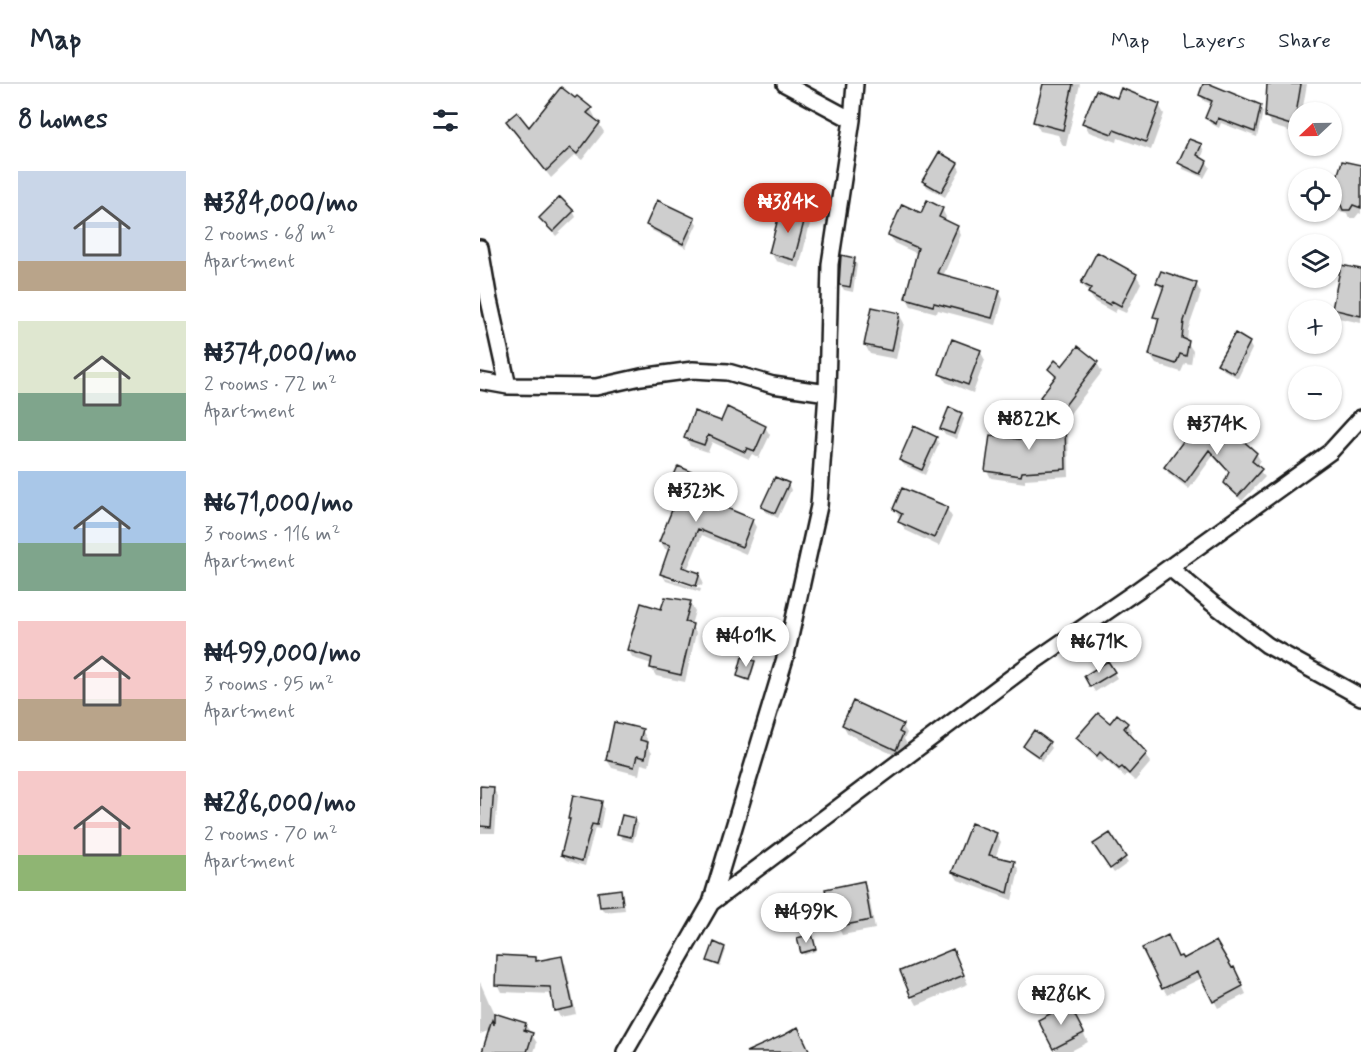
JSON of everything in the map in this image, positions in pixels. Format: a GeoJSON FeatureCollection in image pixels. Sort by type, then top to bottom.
{"type":"FeatureCollection","features":[{"type":"Feature","properties":{"kind":"street"},"geometry":{"type":"LineString","coordinates":[[784,84],[852,120]]}},
{"type":"Feature","properties":{"kind":"street"},"geometry":{"type":"LineString","coordinates":[[625,1052],[711,903],[786,655],[819,506],[827,393],[830,264],[852,120],[855,84]]}},
{"type":"Feature","properties":{"kind":"street"},"geometry":{"type":"LineString","coordinates":[[480,248],[508,386]]}},
{"type":"Feature","properties":{"kind":"street"},"geometry":{"type":"LineString","coordinates":[[480,381],[508,386],[596,387],[641,377],[693,370],[728,372],[773,385],[827,393]]}},
{"type":"Feature","properties":{"kind":"street"},"geometry":{"type":"LineString","coordinates":[[711,903],[1023,669],[1170,568],[1330,452],[1361,418]]}},
{"type":"Feature","properties":{"kind":"street"},"geometry":{"type":"LineString","coordinates":[[1170,568],[1268,645],[1361,697]]}},
{"type":"Feature","properties":{"kind":"building"},"geometry":{"type":"Polygon","coordinates":[[[1043,84],[1073,84],[1063,130],[1033,122],[1043,84]]]}},
{"type":"Feature","properties":{"kind":"building"},"geometry":{"type":"Polygon","coordinates":[[[1203,84],[1210,84],[1261,105],[1255,132],[1218,118],[1216,124],[1205,118],[1212,101],[1199,95],[1203,84]]]}},
{"type":"Feature","properties":{"kind":"building"},"geometry":{"type":"Polygon","coordinates":[[[1267,84],[1301,84],[1298,102],[1288,102],[1288,124],[1265,117],[1267,84]]]}},
{"type":"Feature","properties":{"kind":"building"},"geometry":{"type":"Polygon","coordinates":[[[561,87],[592,108],[587,113],[600,123],[577,154],[570,148],[546,171],[506,121],[517,112],[529,127],[561,87]]]}},
{"type":"Feature","properties":{"kind":"building"},"geometry":{"type":"Polygon","coordinates":[[[1121,88],[1160,104],[1146,142],[1114,130],[1112,134],[1082,123],[1096,90],[1117,98],[1121,88]]]}},
{"type":"Feature","properties":{"kind":"building"},"geometry":{"type":"Polygon","coordinates":[[[1189,139],[1202,144],[1197,155],[1207,161],[1201,174],[1178,163],[1189,139]]]}},
{"type":"Feature","properties":{"kind":"building"},"geometry":{"type":"Polygon","coordinates":[[[939,152],[958,163],[941,192],[922,181],[939,152]]]}},
{"type":"Feature","properties":{"kind":"building"},"geometry":{"type":"Polygon","coordinates":[[[1342,161],[1361,165],[1361,208],[1353,205],[1350,210],[1343,210],[1342,168],[1340,168],[1342,161]]]}},
{"type":"Feature","properties":{"kind":"building"},"geometry":{"type":"Polygon","coordinates":[[[560,197],[574,211],[553,232],[539,218],[560,197]]]}},
{"type":"Feature","properties":{"kind":"building"},"geometry":{"type":"Polygon","coordinates":[[[657,200],[695,218],[683,244],[646,225],[657,200]]]}},
{"type":"Feature","properties":{"kind":"building"},"geometry":{"type":"Polygon","coordinates":[[[927,200],[943,208],[939,217],[958,226],[937,273],[1000,290],[992,318],[905,298],[918,248],[888,235],[902,204],[921,213],[927,200]]]}},
{"type":"Feature","properties":{"kind":"building"},"geometry":{"type":"Polygon","coordinates":[[[781,207],[806,214],[794,260],[769,253],[781,207]]]}},
{"type":"Feature","properties":{"kind":"building"},"geometry":{"type":"Polygon","coordinates":[[[1097,252],[1137,274],[1121,306],[1112,301],[1110,305],[1088,293],[1091,288],[1081,283],[1097,252]]]}},
{"type":"Feature","properties":{"kind":"building"},"geometry":{"type":"Polygon","coordinates":[[[841,255],[855,258],[850,287],[839,285],[841,255]]]}},
{"type":"Feature","properties":{"kind":"building"},"geometry":{"type":"Polygon","coordinates":[[[1342,265],[1361,269],[1361,316],[1342,311],[1342,300],[1334,300],[1336,288],[1342,288],[1342,265]]]}},
{"type":"Feature","properties":{"kind":"building"},"geometry":{"type":"Polygon","coordinates":[[[1161,271],[1197,283],[1184,321],[1182,338],[1189,341],[1186,356],[1180,354],[1176,364],[1149,355],[1159,318],[1153,317],[1164,286],[1156,283],[1161,271]]]}},
{"type":"Feature","properties":{"kind":"building"},"geometry":{"type":"Polygon","coordinates":[[[872,307],[900,313],[892,351],[864,345],[872,307]]]}},
{"type":"Feature","properties":{"kind":"building"},"geometry":{"type":"Polygon","coordinates":[[[1235,333],[1250,342],[1234,373],[1217,364],[1235,333]]]}},
{"type":"Feature","properties":{"kind":"building"},"geometry":{"type":"Polygon","coordinates":[[[952,339],[981,350],[968,385],[939,374],[952,339]]]}},
{"type":"Feature","properties":{"kind":"building"},"geometry":{"type":"Polygon","coordinates":[[[1078,346],[1098,362],[1060,412],[1040,397],[1056,376],[1048,369],[1055,360],[1062,366],[1078,346]]]}},
{"type":"Feature","properties":{"kind":"building"},"geometry":{"type":"Polygon","coordinates":[[[727,407],[766,426],[755,451],[747,448],[745,452],[708,435],[704,445],[684,438],[694,411],[721,421],[727,407]]]}},
{"type":"Feature","properties":{"kind":"building"},"geometry":{"type":"Polygon","coordinates":[[[949,407],[962,413],[954,434],[940,429],[949,407]]]}},
{"type":"Feature","properties":{"kind":"building"},"geometry":{"type":"Polygon","coordinates":[[[1216,417],[1257,453],[1252,461],[1262,469],[1238,496],[1224,483],[1229,472],[1209,450],[1185,483],[1164,467],[1187,436],[1195,442],[1216,417]]]}},
{"type":"Feature","properties":{"kind":"building"},"geometry":{"type":"Polygon","coordinates":[[[1032,423],[1065,423],[1066,469],[1022,472],[1021,476],[985,471],[990,435],[1033,441],[1032,423]]]}},
{"type":"Feature","properties":{"kind":"building"},"geometry":{"type":"Polygon","coordinates":[[[914,426],[937,437],[922,470],[899,460],[914,426]]]}},
{"type":"Feature","properties":{"kind":"building"},"geometry":{"type":"Polygon","coordinates":[[[678,466],[711,480],[703,498],[753,519],[742,547],[698,529],[682,567],[700,573],[696,586],[660,574],[670,545],[659,542],[674,505],[662,503],[678,466]]]}},
{"type":"Feature","properties":{"kind":"building"},"geometry":{"type":"Polygon","coordinates":[[[775,477],[789,483],[775,513],[761,507],[775,477]]]}},
{"type":"Feature","properties":{"kind":"building"},"geometry":{"type":"Polygon","coordinates":[[[902,488],[948,507],[934,538],[898,522],[902,514],[893,509],[902,488]]]}},
{"type":"Feature","properties":{"kind":"building"},"geometry":{"type":"Polygon","coordinates":[[[665,597],[691,601],[685,622],[693,624],[681,675],[650,668],[652,658],[627,650],[641,603],[661,609],[665,597]]]}},
{"type":"Feature","properties":{"kind":"building"},"geometry":{"type":"Polygon","coordinates":[[[742,657],[755,661],[749,680],[737,676],[742,657]]]}},
{"type":"Feature","properties":{"kind":"building"},"geometry":{"type":"Polygon","coordinates":[[[1108,661],[1115,672],[1090,687],[1084,676],[1108,661]]]}},
{"type":"Feature","properties":{"kind":"building"},"geometry":{"type":"Polygon","coordinates":[[[853,701],[903,724],[899,732],[903,734],[896,750],[842,725],[853,701]]]}},
{"type":"Feature","properties":{"kind":"building"},"geometry":{"type":"Polygon","coordinates":[[[1098,713],[1110,723],[1117,714],[1128,723],[1124,728],[1147,753],[1129,774],[1122,767],[1119,769],[1100,752],[1097,756],[1076,738],[1098,713]]]}},
{"type":"Feature","properties":{"kind":"building"},"geometry":{"type":"Polygon","coordinates":[[[614,722],[643,729],[640,740],[648,742],[645,758],[637,756],[634,767],[606,760],[614,722]]]}},
{"type":"Feature","properties":{"kind":"building"},"geometry":{"type":"Polygon","coordinates":[[[1034,730],[1050,742],[1039,757],[1023,746],[1034,730]]]}},
{"type":"Feature","properties":{"kind":"building"},"geometry":{"type":"Polygon","coordinates":[[[480,786],[494,787],[491,827],[480,826],[480,786]]]}},
{"type":"Feature","properties":{"kind":"building"},"geometry":{"type":"Polygon","coordinates":[[[573,795],[602,801],[597,825],[592,824],[582,861],[561,855],[573,795]]]}},
{"type":"Feature","properties":{"kind":"building"},"geometry":{"type":"Polygon","coordinates":[[[622,815],[635,818],[631,837],[617,834],[622,815]]]}},
{"type":"Feature","properties":{"kind":"building"},"geometry":{"type":"Polygon","coordinates":[[[971,823],[997,833],[989,855],[1015,861],[1008,893],[952,872],[971,823]]]}},
{"type":"Feature","properties":{"kind":"building"},"geometry":{"type":"Polygon","coordinates":[[[1110,833],[1126,857],[1110,869],[1093,844],[1110,833]]]}},
{"type":"Feature","properties":{"kind":"building"},"geometry":{"type":"Polygon","coordinates":[[[864,881],[871,920],[835,927],[832,911],[824,913],[822,898],[827,897],[825,889],[864,881]]]}},
{"type":"Feature","properties":{"kind":"building"},"geometry":{"type":"Polygon","coordinates":[[[621,889],[623,905],[600,907],[598,892],[621,889]]]}},
{"type":"Feature","properties":{"kind":"building"},"geometry":{"type":"Polygon","coordinates":[[[812,934],[816,949],[801,953],[797,938],[812,934]]]}},
{"type":"Feature","properties":{"kind":"building"},"geometry":{"type":"Polygon","coordinates":[[[1168,935],[1178,957],[1181,956],[1183,959],[1216,941],[1232,968],[1234,967],[1243,986],[1213,1002],[1198,972],[1162,989],[1142,948],[1168,935]]]}},
{"type":"Feature","properties":{"kind":"building"},"geometry":{"type":"Polygon","coordinates":[[[714,942],[725,947],[719,965],[707,961],[714,942]]]}},
{"type":"Feature","properties":{"kind":"building"},"geometry":{"type":"Polygon","coordinates":[[[953,949],[964,975],[911,997],[900,971],[953,949]]]}},
{"type":"Feature","properties":{"kind":"building"},"geometry":{"type":"Polygon","coordinates":[[[496,955],[536,957],[536,961],[562,956],[573,1007],[554,1011],[550,987],[495,985],[496,955]]]}},
{"type":"Feature","properties":{"kind":"building"},"geometry":{"type":"Polygon","coordinates":[[[1069,1004],[1084,1033],[1053,1049],[1038,1020],[1069,1004]]]}},
{"type":"Feature","properties":{"kind":"building"},"geometry":{"type":"Polygon","coordinates":[[[494,1013],[526,1023],[524,1030],[533,1033],[527,1052],[482,1052],[492,1020],[494,1025],[494,1013]]]}},
{"type":"Feature","properties":{"kind":"building"},"geometry":{"type":"Polygon","coordinates":[[[798,1027],[810,1052],[746,1052],[786,1034],[798,1027]]]}}]}
